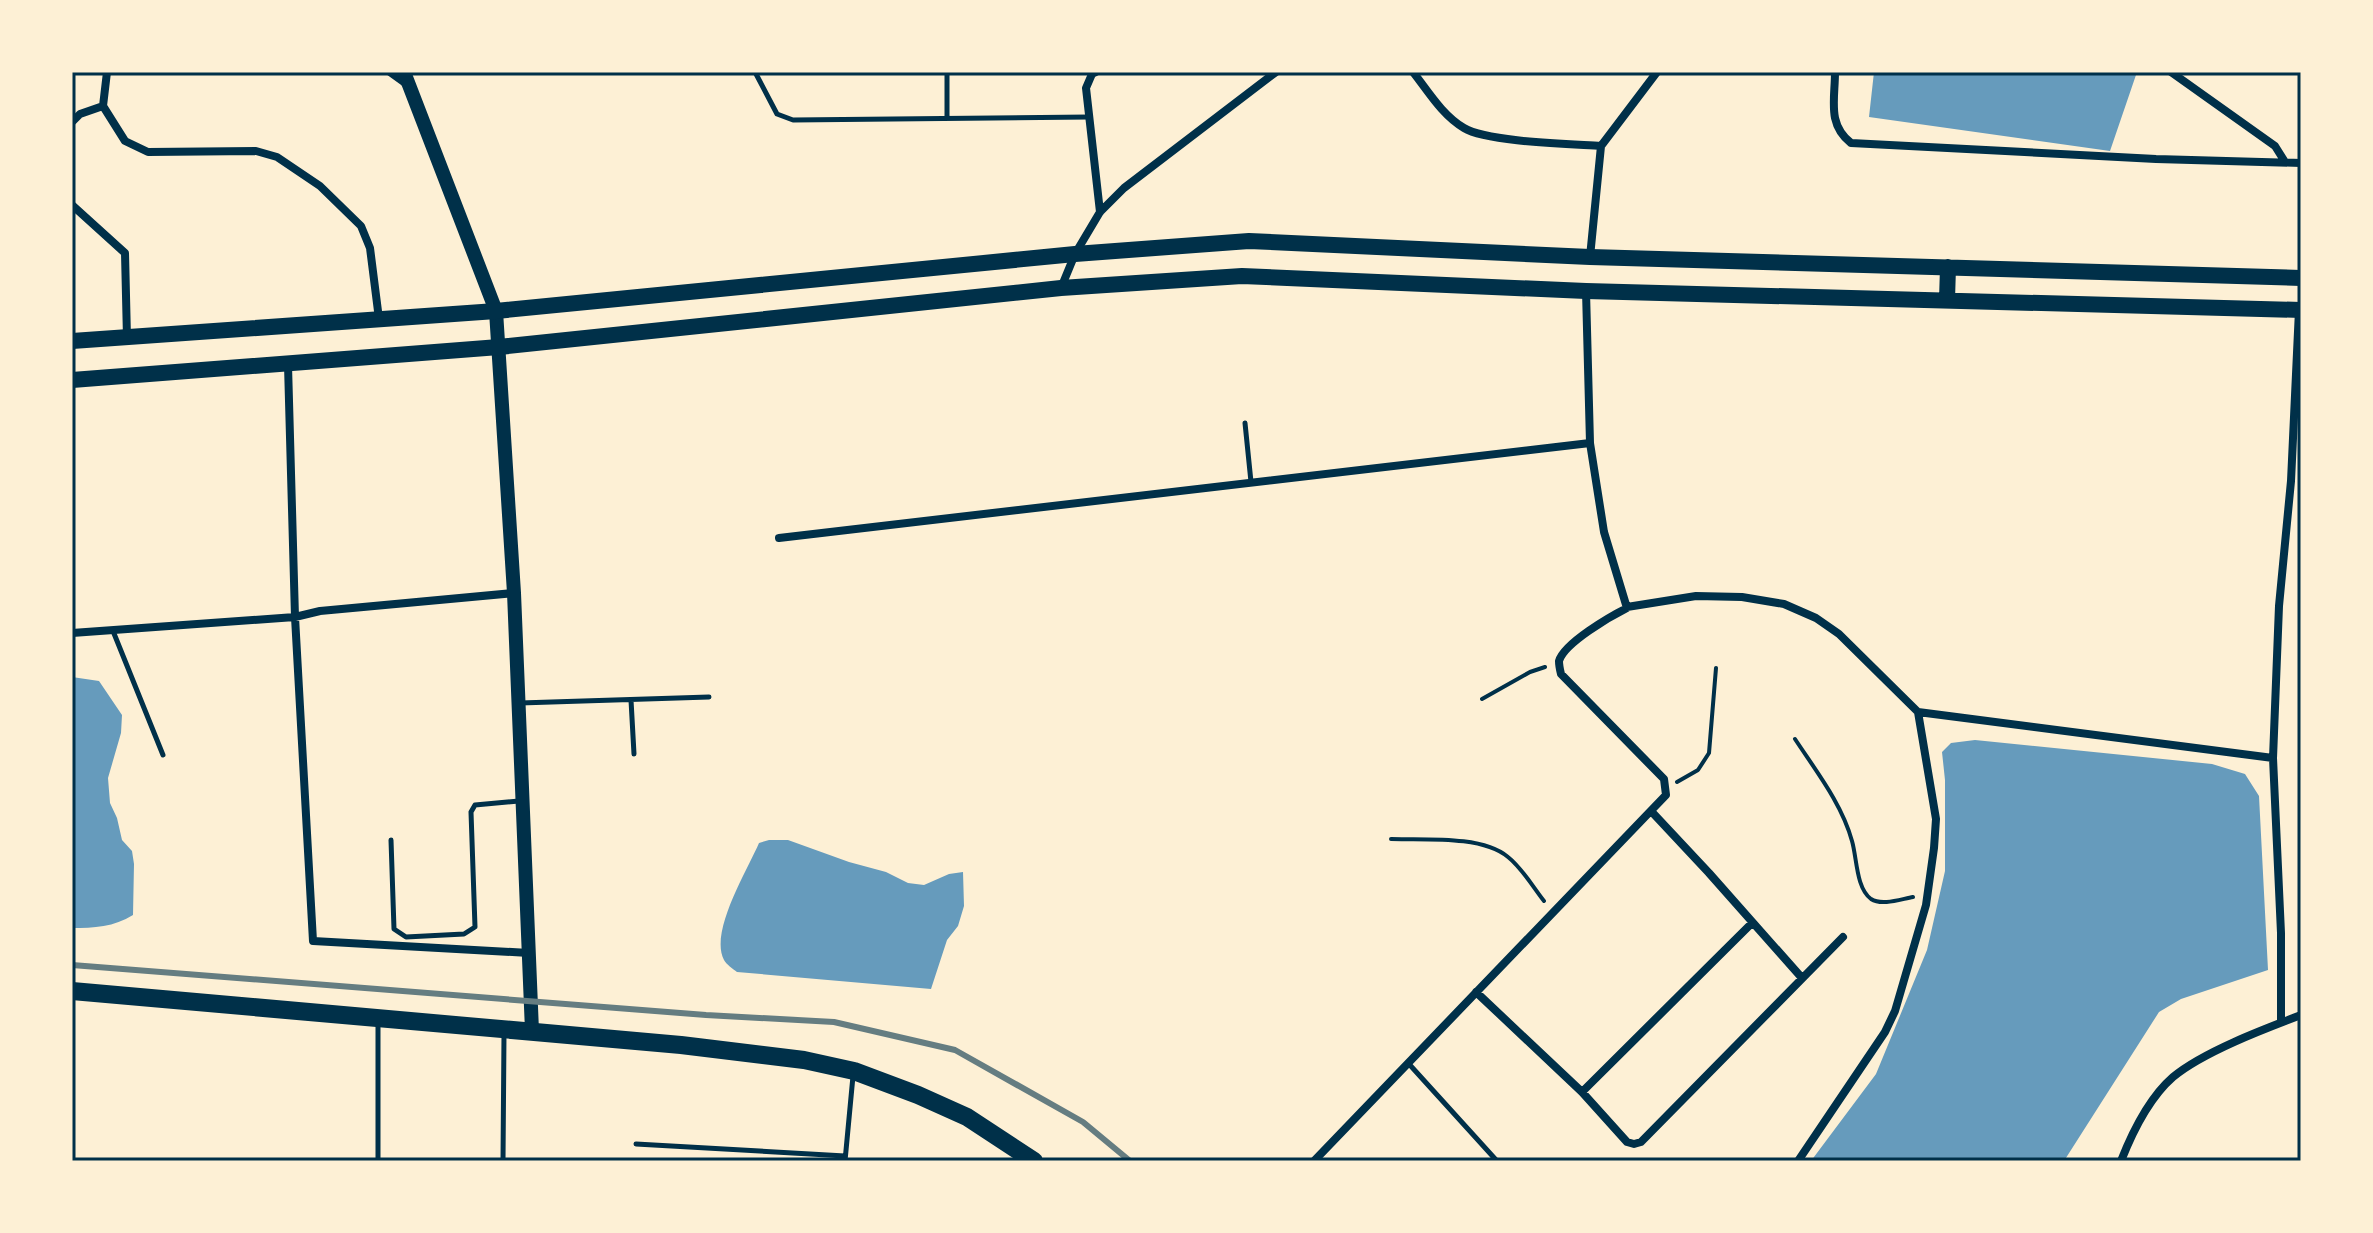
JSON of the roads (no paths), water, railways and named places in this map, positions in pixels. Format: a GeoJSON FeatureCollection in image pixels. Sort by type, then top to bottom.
{"type":"FeatureCollection","features":[{"type":"Feature","properties":{"kind":"highway"},"geometry":{"type":"LineString","coordinates":[[72,991],[532,1031],[804,1060],[883,1081],[967,1117],[1034,1161]]}},
{"type":"Feature","properties":{"kind":"main road"},"geometry":{"type":"LineString","coordinates":[[72,341],[496,311],[1075,254],[1249,241],[1590,257],[2301,278]]}},
{"type":"Feature","properties":{"kind":"main road"},"geometry":{"type":"LineString","coordinates":[[1947,300],[1948,267]]}},
{"type":"Feature","properties":{"kind":"main road"},"geometry":{"type":"LineString","coordinates":[[72,380],[499,347],[1061,288],[1242,276],[1586,291],[2300,310]]}},
{"type":"Feature","properties":{"kind":"street"},"geometry":{"type":"LineString","coordinates":[[107,72],[103,106],[125,141],[148,152],[256,151],[277,157],[320,186],[361,226],[370,248],[379,320]]}},
{"type":"Feature","properties":{"kind":"street"},"geometry":{"type":"LineString","coordinates":[[390,72],[406,79],[496,311],[514,593],[532,1031]]}},
{"type":"Feature","properties":{"kind":"street"},"geometry":{"type":"LineString","coordinates":[[1096,72],[1086,88],[1100,212]]}},
{"type":"Feature","properties":{"kind":"street"},"geometry":{"type":"LineString","coordinates":[[1061,288],[1075,254],[1100,212],[1124,188],[1276,72]]}},
{"type":"Feature","properties":{"kind":"street"},"geometry":{"type":"LineString","coordinates":[[1413,72],[1445,113],[1465,129],[1485,136],[1601,146]]}},
{"type":"Feature","properties":{"kind":"street"},"geometry":{"type":"LineString","coordinates":[[1590,257],[1601,146],[1657,72]]}},
{"type":"Feature","properties":{"kind":"street"},"geometry":{"type":"LineString","coordinates":[[1835,72],[1835,124],[1839,134],[1851,143],[2141,159],[2301,163]]}},
{"type":"Feature","properties":{"kind":"street"},"geometry":{"type":"LineString","coordinates":[[2171,72],[2275,146],[2285,162]]}},
{"type":"Feature","properties":{"kind":"street"},"geometry":{"type":"LineString","coordinates":[[72,122],[80,114],[103,106]]}},
{"type":"Feature","properties":{"kind":"street"},"geometry":{"type":"LineString","coordinates":[[72,205],[125,253],[127,338]]}},
{"type":"Feature","properties":{"kind":"street"},"geometry":{"type":"LineString","coordinates":[[1586,291],[1590,443],[1604,532],[1627,607]]}},
{"type":"Feature","properties":{"kind":"street"},"geometry":{"type":"LineString","coordinates":[[2281,1022],[2281,933],[2273,758],[2279,606],[2291,481],[2300,310]]}},
{"type":"Feature","properties":{"kind":"street"},"geometry":{"type":"LineString","coordinates":[[288,365],[295,617],[313,941],[530,953]]}},
{"type":"Feature","properties":{"kind":"street"},"geometry":{"type":"LineString","coordinates":[[779,538],[1590,443]]}},
{"type":"Feature","properties":{"kind":"street"},"geometry":{"type":"LineString","coordinates":[[72,633],[295,617],[320,611],[514,593]]}},
{"type":"Feature","properties":{"kind":"street"},"geometry":{"type":"LineString","coordinates":[[1314,1161],[1666,795],[1664,779],[1561,674],[1559,663],[1563,654],[1579,639],[1627,607],[1696,596],[1742,597],[1784,604],[1816,618],[1839,634],[1918,712],[1936,819],[1927,895],[1895,1011],[1885,1032],[1798,1161]]}},
{"type":"Feature","properties":{"kind":"street"},"geometry":{"type":"LineString","coordinates":[[1918,712],[2273,758]]}},
{"type":"Feature","properties":{"kind":"street"},"geometry":{"type":"LineString","coordinates":[[1651,811],[1802,978]]}},
{"type":"Feature","properties":{"kind":"street"},"geometry":{"type":"LineString","coordinates":[[1582,1092],[1752,923]]}},
{"type":"Feature","properties":{"kind":"street"},"geometry":{"type":"LineString","coordinates":[[1476,992],[1582,1092],[1627,1142],[1634,1144],[1641,1142],[1843,937]]}},
{"type":"Feature","properties":{"kind":"street"},"geometry":{"type":"LineString","coordinates":[[2121,1161],[2140,1121],[2171,1078],[2195,1062],[2301,1015]]}},
{"type":"Feature","properties":{"kind":"lane"},"geometry":{"type":"LineString","coordinates":[[755,72],[777,114],[793,120],[1089,117]]}},
{"type":"Feature","properties":{"kind":"lane"},"geometry":{"type":"LineString","coordinates":[[947,72],[947,118]]}},
{"type":"Feature","properties":{"kind":"lane"},"geometry":{"type":"LineString","coordinates":[[1245,423],[1251,482]]}},
{"type":"Feature","properties":{"kind":"lane"},"geometry":{"type":"LineString","coordinates":[[113,630],[163,755]]}},
{"type":"Feature","properties":{"kind":"lane"},"geometry":{"type":"LineString","coordinates":[[519,703],[709,697]]}},
{"type":"Feature","properties":{"kind":"lane"},"geometry":{"type":"LineString","coordinates":[[631,700],[634,754]]}},
{"type":"Feature","properties":{"kind":"lane"},"geometry":{"type":"LineString","coordinates":[[391,840],[394,929],[406,937],[464,934],[475,927],[471,812],[475,805],[524,800]]}},
{"type":"Feature","properties":{"kind":"lane"},"geometry":{"type":"LineString","coordinates":[[378,1018],[378,1161]]}},
{"type":"Feature","properties":{"kind":"lane"},"geometry":{"type":"LineString","coordinates":[[503,1161],[504,1029]]}},
{"type":"Feature","properties":{"kind":"lane"},"geometry":{"type":"LineString","coordinates":[[1409,1064],[1497,1161]]}},
{"type":"Feature","properties":{"kind":"lane"},"geometry":{"type":"LineString","coordinates":[[636,1144],[845,1158],[854,1071]]}},
{"type":"Feature","properties":{"kind":"water"},"geometry":{"type":"Polygon","coordinates":[[[1874,72],[2137,72],[2110,151],[1869,117],[1874,72]]]}},
{"type":"Feature","properties":{"kind":"water"},"geometry":{"type":"Polygon","coordinates":[[[72,677],[99,681],[122,715],[121,733],[108,778],[110,803],[122,840],[132,851],[133,915],[96,927],[72,928],[72,677]]]}},
{"type":"Feature","properties":{"kind":"water"},"geometry":{"type":"Polygon","coordinates":[[[1975,740],[2212,764],[2245,774],[2259,796],[2268,970],[2181,999],[2159,1012],[2064,1161],[1811,1161],[1876,1074],[1927,950],[1945,871],[1942,752],[1951,743],[1975,740]]]}},
{"type":"Feature","properties":{"kind":"water"},"geometry":{"type":"Polygon","coordinates":[[[788,840],[886,872],[908,883],[924,885],[949,874],[963,872],[964,906],[958,926],[947,940],[931,989],[737,972],[728,965],[721,948],[726,918],[759,843],[788,840]]]}},
{"type":"Feature","properties":{"kind":"railway"},"geometry":{"type":"LineString","coordinates":[[72,965],[706,1015],[834,1022],[955,1050],[1083,1122],[1130,1161]]}}]}
